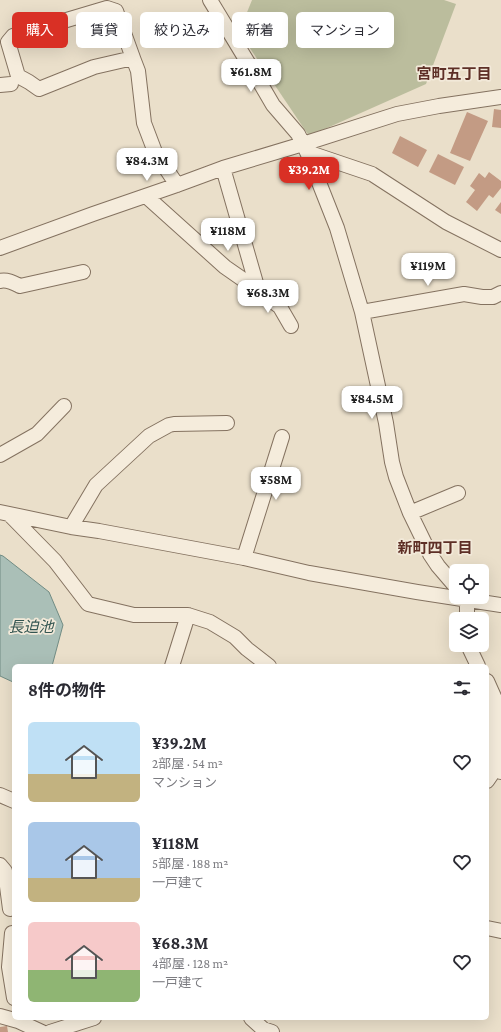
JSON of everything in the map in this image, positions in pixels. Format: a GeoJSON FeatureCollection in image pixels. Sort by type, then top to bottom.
{"type":"FeatureCollection","features":[{"type":"Feature","properties":{"kind":"street"},"geometry":{"type":"LineString","coordinates":[[210,0],[272,105],[298,134],[305,148],[337,228],[362,312],[396,477],[410,512],[430,554],[449,579]]}},
{"type":"Feature","properties":{"kind":"street"},"geometry":{"type":"LineString","coordinates":[[133,58],[116,11],[108,8],[13,36],[8,42],[18,76],[40,89],[94,67],[133,58],[138,71],[144,123],[155,152],[177,185]]}},
{"type":"Feature","properties":{"kind":"street"},"geometry":{"type":"LineString","coordinates":[[0,248],[222,168],[305,148],[397,114],[501,97]]}},
{"type":"Feature","properties":{"kind":"street"},"geometry":{"type":"LineString","coordinates":[[305,148],[372,174],[446,222],[501,250]]}},
{"type":"Feature","properties":{"kind":"street"},"geometry":{"type":"LineString","coordinates":[[222,168],[258,290]]}},
{"type":"Feature","properties":{"kind":"street"},"geometry":{"type":"LineString","coordinates":[[146,196],[225,267],[280,307],[291,326]]}},
{"type":"Feature","properties":{"kind":"street"},"geometry":{"type":"LineString","coordinates":[[0,281],[3,280],[13,282],[20,286],[83,272]]}},
{"type":"Feature","properties":{"kind":"street"},"geometry":{"type":"LineString","coordinates":[[362,312],[464,294],[493,297],[501,293]]}},
{"type":"Feature","properties":{"kind":"street"},"geometry":{"type":"LineString","coordinates":[[0,455],[37,434],[64,406]]}},
{"type":"Feature","properties":{"kind":"street"},"geometry":{"type":"LineString","coordinates":[[71,527],[96,485],[149,436],[169,425],[174,424],[227,423]]}},
{"type":"Feature","properties":{"kind":"street"},"geometry":{"type":"LineString","coordinates":[[244,558],[282,437]]}},
{"type":"Feature","properties":{"kind":"street"},"geometry":{"type":"LineString","coordinates":[[410,512],[458,493]]}},
{"type":"Feature","properties":{"kind":"street"},"geometry":{"type":"LineString","coordinates":[[5,513],[71,527],[244,558],[309,573],[449,595]]}},
{"type":"Feature","properties":{"kind":"street"},"geometry":{"type":"LineString","coordinates":[[5,513],[55,561],[88,604],[134,615],[188,615],[210,622],[235,637],[246,649],[265,664]]}},
{"type":"Feature","properties":{"kind":"street"},"geometry":{"type":"LineString","coordinates":[[489,603],[501,605]]}},
{"type":"Feature","properties":{"kind":"street"},"geometry":{"type":"LineString","coordinates":[[173,664],[188,615]]}},
{"type":"Feature","properties":{"kind":"street"},"geometry":{"type":"LineString","coordinates":[[471,652],[477,664]]}},
{"type":"Feature","properties":{"kind":"street"},"geometry":{"type":"LineString","coordinates":[[489,685],[495,699],[496,768],[489,778]]}},
{"type":"Feature","properties":{"kind":"street"},"geometry":{"type":"LineString","coordinates":[[0,795],[12,800]]}},
{"type":"Feature","properties":{"kind":"street"},"geometry":{"type":"LineString","coordinates":[[0,865],[5,870],[10,909]]}},
{"type":"Feature","properties":{"kind":"street"},"geometry":{"type":"LineString","coordinates":[[489,928],[501,931]]}},
{"type":"Feature","properties":{"kind":"street"},"geometry":{"type":"LineString","coordinates":[[12,933],[12,951],[9,967],[12,986]]}},
{"type":"Feature","properties":{"kind":"street"},"geometry":{"type":"LineString","coordinates":[[0,1016],[12,1019]]}},
{"type":"Feature","properties":{"kind":"street"},"geometry":{"type":"LineString","coordinates":[[18,1020],[42,1032]]}},
{"type":"Feature","properties":{"kind":"street"},"geometry":{"type":"LineString","coordinates":[[50,1032],[88,1020]]}},
{"type":"Feature","properties":{"kind":"street"},"geometry":{"type":"LineString","coordinates":[[253,1020],[263,1029],[272,1032]]}},
{"type":"Feature","properties":{"kind":"green space"},"geometry":{"type":"Polygon","coordinates":[[[252,0],[444,0],[456,4],[426,84],[309,136],[250,48],[288,48],[288,12],[247,12],[252,0]]]}},
{"type":"Feature","properties":{"kind":"water","name":"長迫池"},"geometry":{"type":"Polygon","coordinates":[[[0,555],[49,592],[63,625],[53,664],[12,664],[12,682],[0,676],[0,555]]]}},
{"type":"Feature","properties":{"kind":"building"},"geometry":{"type":"Polygon","coordinates":[[[494,109],[501,110],[501,128],[492,127],[494,109]]]}},
{"type":"Feature","properties":{"kind":"building"},"geometry":{"type":"Polygon","coordinates":[[[467,112],[488,121],[470,161],[450,153],[467,112]]]}},
{"type":"Feature","properties":{"kind":"building"},"geometry":{"type":"Polygon","coordinates":[[[400,136],[427,150],[418,167],[392,153],[400,136]]]}},
{"type":"Feature","properties":{"kind":"building"},"geometry":{"type":"Polygon","coordinates":[[[438,154],[464,167],[455,185],[429,172],[438,154]]]}},
{"type":"Feature","properties":{"kind":"building"},"geometry":{"type":"Polygon","coordinates":[[[489,172],[501,181],[501,188],[493,198],[489,195],[477,211],[466,202],[475,190],[470,186],[479,173],[485,178],[489,172]]]}},
{"type":"Feature","properties":{"kind":"building"},"geometry":{"type":"Polygon","coordinates":[[[501,202],[501,214],[495,210],[501,202]]]}},
{"type":"Feature","properties":{"kind":"building"},"geometry":{"type":"Polygon","coordinates":[[[7,1026],[8,1032],[0,1032],[0,1027],[7,1026]]]}},
{"type":"Feature","properties":{"kind":"district","name":"宮町五丁目"},"geometry":{"type":"Point","coordinates":[454,74]}},
{"type":"Feature","properties":{"kind":"district","name":"新町四丁目"},"geometry":{"type":"Point","coordinates":[435,548]}}]}
